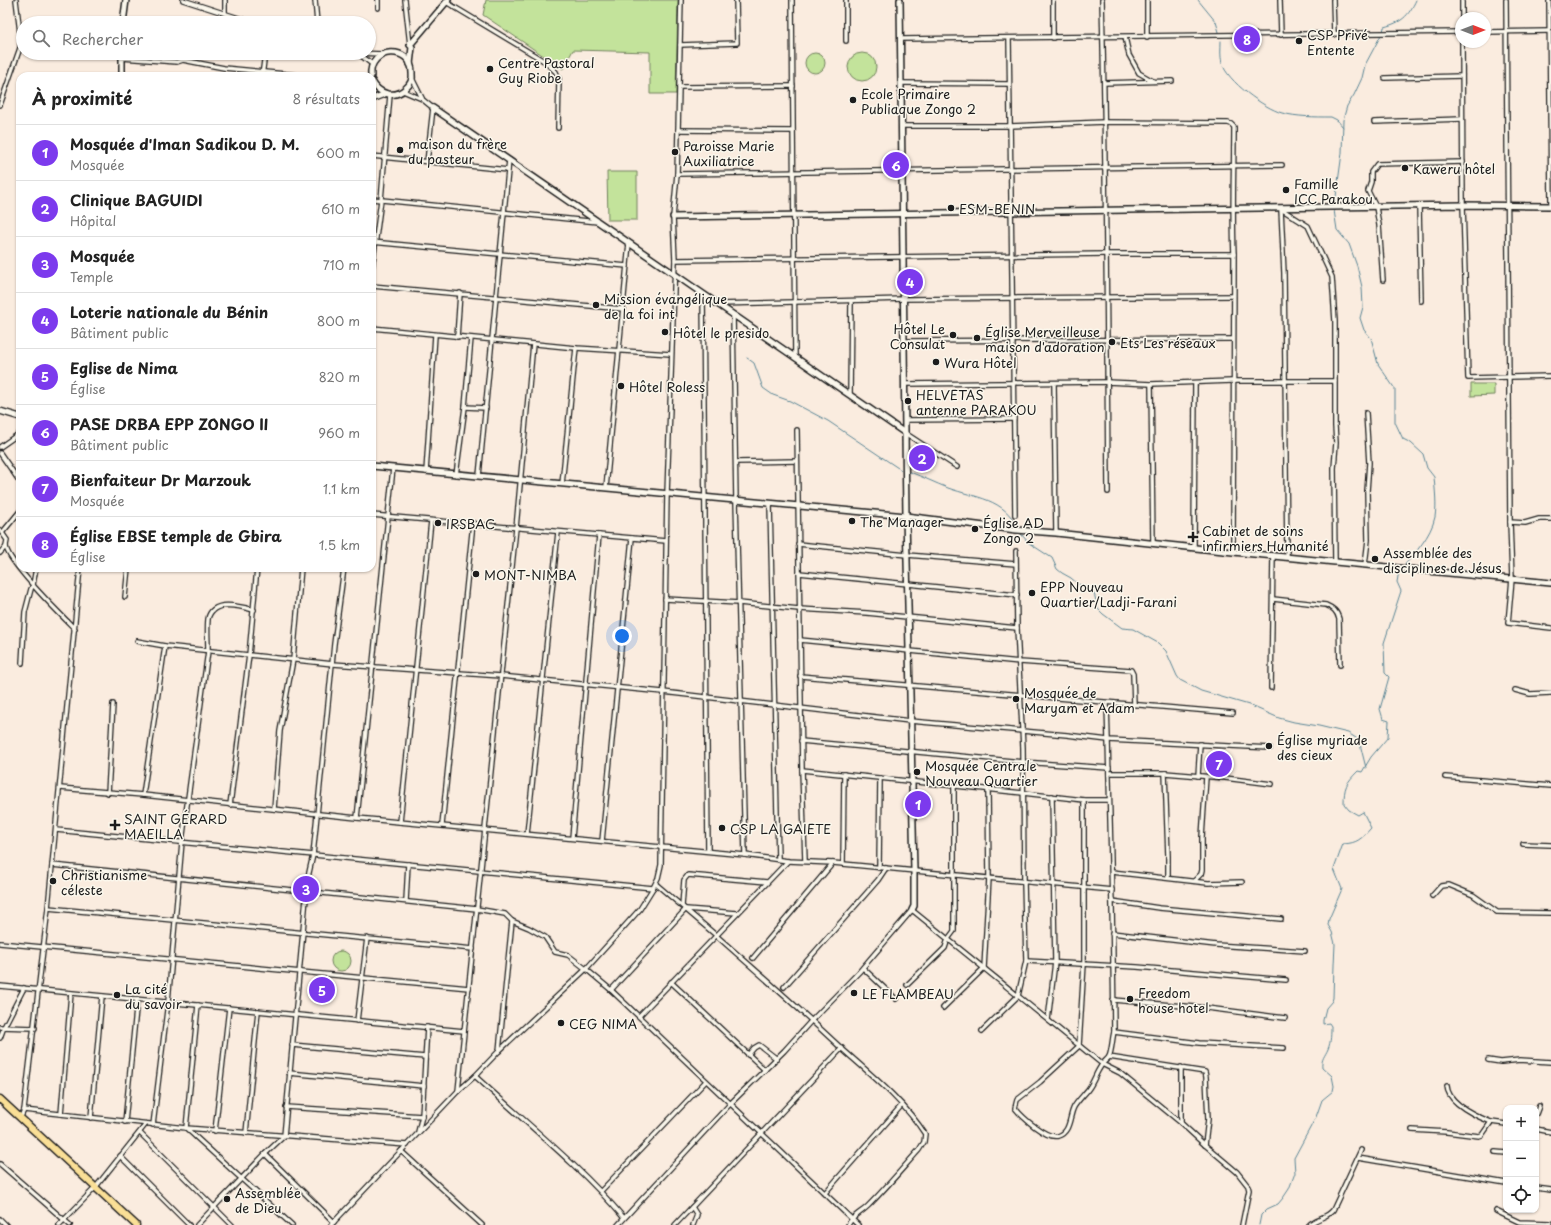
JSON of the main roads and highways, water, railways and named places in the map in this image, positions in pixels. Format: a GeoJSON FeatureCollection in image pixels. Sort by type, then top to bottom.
{"type":"FeatureCollection","features":[{"type":"Feature","properties":{"kind":"main road"},"geometry":{"type":"LineString","coordinates":[[0,1099],[136,1225]]}},
{"type":"Feature","properties":{"kind":"waterway"},"geometry":{"type":"LineString","coordinates":[[1198,0],[1216,22],[1219,32]]}},
{"type":"Feature","properties":{"kind":"waterway"},"geometry":{"type":"LineString","coordinates":[[1383,32],[1384,27],[1404,18],[1416,0]]}},
{"type":"Feature","properties":{"kind":"waterway"},"geometry":{"type":"LineString","coordinates":[[1335,204],[1342,153],[1343,120],[1347,106],[1362,78],[1365,65],[1381,35]]}},
{"type":"Feature","properties":{"kind":"waterway"},"geometry":{"type":"LineString","coordinates":[[1221,41],[1221,60],[1225,70],[1238,85],[1256,100],[1282,113],[1312,117],[1331,117],[1337,120],[1343,127]]}},
{"type":"Feature","properties":{"kind":"waterway"},"geometry":{"type":"LineString","coordinates":[[1334,210],[1337,230],[1349,244],[1357,266],[1362,287],[1363,307],[1360,318],[1364,330],[1371,338],[1378,364],[1395,389],[1395,422],[1403,439],[1411,443],[1423,454],[1427,468],[1434,477],[1436,507],[1433,524],[1422,544],[1403,567]]}},
{"type":"Feature","properties":{"kind":"waterway"},"geometry":{"type":"LineString","coordinates":[[747,358],[754,363],[763,388],[773,395],[790,401],[828,421],[901,470]]}},
{"type":"Feature","properties":{"kind":"waterway"},"geometry":{"type":"LineString","coordinates":[[910,472],[948,488],[988,500],[1005,510],[1018,528]]}},
{"type":"Feature","properties":{"kind":"waterway"},"geometry":{"type":"LineString","coordinates":[[1020,533],[1029,543],[1052,558],[1057,569],[1078,584],[1087,587],[1094,593],[1098,609],[1103,614],[1122,628],[1133,629],[1158,643],[1166,651],[1180,680],[1201,691],[1249,705],[1279,718],[1348,733],[1356,738],[1360,744],[1366,768]]}},
{"type":"Feature","properties":{"kind":"waterway"},"geometry":{"type":"LineString","coordinates":[[1259,1225],[1261,1215],[1267,1209],[1278,1204],[1289,1189],[1295,1173],[1294,1158],[1316,1117],[1322,1100],[1333,1091],[1334,1086],[1332,1076],[1322,1067],[1322,1064],[1329,1046],[1331,1032],[1331,1026],[1329,1023],[1323,1024],[1323,1020],[1326,1008],[1333,998],[1335,944],[1332,932],[1328,925],[1329,919],[1342,889],[1334,869],[1343,844],[1352,843],[1359,840],[1371,828],[1363,812],[1358,815],[1349,810],[1344,804],[1344,793],[1346,786],[1351,779],[1358,771],[1362,772],[1371,757],[1388,737],[1389,721],[1383,719],[1380,709],[1389,677],[1385,673],[1384,643],[1401,591],[1397,582],[1399,571]]}},
{"type":"Feature","properties":{"kind":"place","name":"Église EBSE temple de Gbira"},"geometry":{"type":"Point","coordinates":[1247,39]}},
{"type":"Feature","properties":{"kind":"place","name":"CSP Privé Entente"},"geometry":{"type":"Point","coordinates":[1299,41]}},
{"type":"Feature","properties":{"kind":"place","name":"Centre Pastoral Guy Riobe"},"geometry":{"type":"Point","coordinates":[490,69]}},
{"type":"Feature","properties":{"kind":"place","name":"Ecole Primaire Publiaque Zongo 2"},"geometry":{"type":"Point","coordinates":[853,100]}},
{"type":"Feature","properties":{"kind":"place","name":"maison du frère du pasteur"},"geometry":{"type":"Point","coordinates":[400,150]}},
{"type":"Feature","properties":{"kind":"place","name":"Paroisse Marie Auxiliatrice"},"geometry":{"type":"Point","coordinates":[675,152]}},
{"type":"Feature","properties":{"kind":"place","name":"PASE DRBA EPP ZONGO II"},"geometry":{"type":"Point","coordinates":[896,165]}},
{"type":"Feature","properties":{"kind":"place","name":"Kaweru hôtel"},"geometry":{"type":"Point","coordinates":[1405,168]}},
{"type":"Feature","properties":{"kind":"place","name":"Famille ICC Parakou"},"geometry":{"type":"Point","coordinates":[1286,190]}},
{"type":"Feature","properties":{"kind":"place","name":"ESM-BENIN"},"geometry":{"type":"Point","coordinates":[951,208]}},
{"type":"Feature","properties":{"kind":"place","name":"Loterie nationale du Bénin"},"geometry":{"type":"Point","coordinates":[910,282]}},
{"type":"Feature","properties":{"kind":"place","name":"Mission évangélique de la foi int"},"geometry":{"type":"Point","coordinates":[596,305]}},
{"type":"Feature","properties":{"kind":"place","name":"Hôtel le presido"},"geometry":{"type":"Point","coordinates":[665,332]}},
{"type":"Feature","properties":{"kind":"place","name":"Hôtel Le Consulat"},"geometry":{"type":"Point","coordinates":[953,335]}},
{"type":"Feature","properties":{"kind":"place","name":"Église Merveilleuse maison d'adoration"},"geometry":{"type":"Point","coordinates":[977,338]}},
{"type":"Feature","properties":{"kind":"place","name":"Ets Les réseaux"},"geometry":{"type":"Point","coordinates":[1112,342]}},
{"type":"Feature","properties":{"kind":"place","name":"Wura Hôtel"},"geometry":{"type":"Point","coordinates":[936,362]}},
{"type":"Feature","properties":{"kind":"place","name":"Hôtel Roless"},"geometry":{"type":"Point","coordinates":[621,386]}},
{"type":"Feature","properties":{"kind":"place","name":"HELVETAS antenne PARAKOU"},"geometry":{"type":"Point","coordinates":[908,401]}},
{"type":"Feature","properties":{"kind":"place","name":"Clinique BAGUIDI"},"geometry":{"type":"Point","coordinates":[922,458]}},
{"type":"Feature","properties":{"kind":"place","name":"The Manager"},"geometry":{"type":"Point","coordinates":[852,521]}},
{"type":"Feature","properties":{"kind":"place","name":"IRSBAC"},"geometry":{"type":"Point","coordinates":[438,523]}},
{"type":"Feature","properties":{"kind":"place","name":"Église AD Zongo 2"},"geometry":{"type":"Point","coordinates":[975,529]}},
{"type":"Feature","properties":{"kind":"place","name":"Cabinet de soins infirmiers Humanité"},"geometry":{"type":"Point","coordinates":[1193,537]}},
{"type":"Feature","properties":{"kind":"place","name":"Assemblée des disciplines de Jésus"},"geometry":{"type":"Point","coordinates":[1375,559]}},
{"type":"Feature","properties":{"kind":"place","name":"MONT-NIMBA"},"geometry":{"type":"Point","coordinates":[476,574]}},
{"type":"Feature","properties":{"kind":"place","name":"EPP Nouveau Quartier/Ladji-Farani"},"geometry":{"type":"Point","coordinates":[1032,593]}},
{"type":"Feature","properties":{"kind":"place","name":"Mosquée de Maryam et Adam"},"geometry":{"type":"Point","coordinates":[1016,699]}},
{"type":"Feature","properties":{"kind":"place","name":"Église myriade des cieux"},"geometry":{"type":"Point","coordinates":[1269,746]}},
{"type":"Feature","properties":{"kind":"place","name":"Bienfaiteur Dr Marzouk"},"geometry":{"type":"Point","coordinates":[1219,764]}},
{"type":"Feature","properties":{"kind":"place","name":"Mosquée Centrale Nouveau Quartier"},"geometry":{"type":"Point","coordinates":[917,772]}},
{"type":"Feature","properties":{"kind":"place","name":"Mosquée d'Iman Sadikou D. M."},"geometry":{"type":"Point","coordinates":[918,804]}},
{"type":"Feature","properties":{"kind":"place","name":"SAINT GÉRARD MAEILLA"},"geometry":{"type":"Point","coordinates":[115,825]}},
{"type":"Feature","properties":{"kind":"place","name":"CSP LA GAIETE"},"geometry":{"type":"Point","coordinates":[722,828]}},
{"type":"Feature","properties":{"kind":"place","name":"Christianisme céleste"},"geometry":{"type":"Point","coordinates":[53,881]}},
{"type":"Feature","properties":{"kind":"place","name":"Mosquée"},"geometry":{"type":"Point","coordinates":[306,889]}},
{"type":"Feature","properties":{"kind":"place","name":"Eglise de Nima"},"geometry":{"type":"Point","coordinates":[322,990]}},
{"type":"Feature","properties":{"kind":"place","name":"LE FLAMBEAU"},"geometry":{"type":"Point","coordinates":[854,993]}},
{"type":"Feature","properties":{"kind":"place","name":"La cité du savoir"},"geometry":{"type":"Point","coordinates":[117,995]}},
{"type":"Feature","properties":{"kind":"place","name":"Freedom house hotel"},"geometry":{"type":"Point","coordinates":[1130,999]}},
{"type":"Feature","properties":{"kind":"place","name":"CEG NIMA"},"geometry":{"type":"Point","coordinates":[561,1023]}},
{"type":"Feature","properties":{"kind":"place","name":"Assemblée de Dieu"},"geometry":{"type":"Point","coordinates":[227,1199]}}]}
